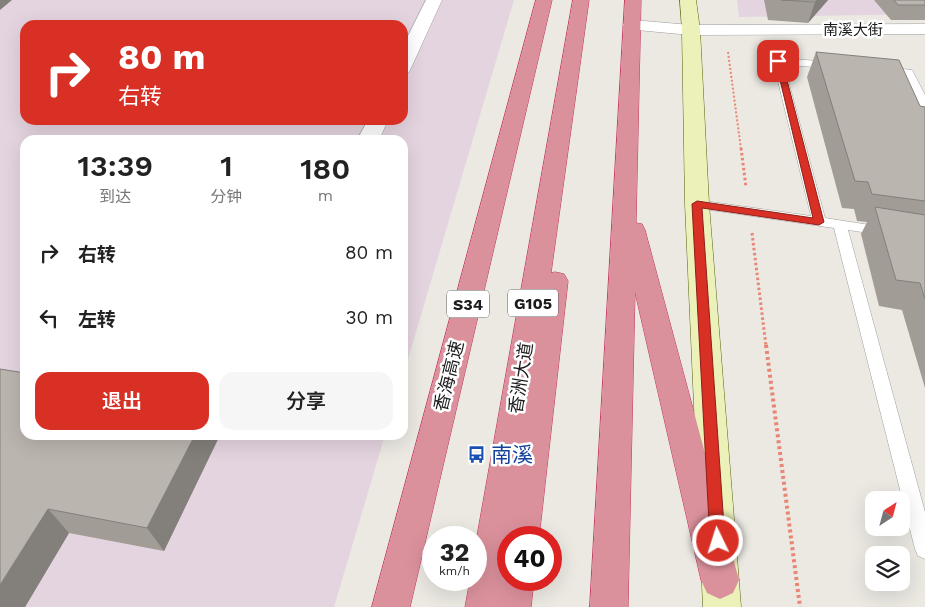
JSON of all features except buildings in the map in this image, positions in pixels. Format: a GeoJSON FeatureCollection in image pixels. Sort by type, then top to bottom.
{"type":"FeatureCollection","features":[{"type":"Feature","properties":{"kind":"highway","name":"香海高速"},"geometry":{"type":"LineString","coordinates":[[391,607],[544,0]]}},
{"type":"Feature","properties":{"kind":"highway","name":"香洲大道"},"geometry":{"type":"LineString","coordinates":[[484,607],[581,0]]}},
{"type":"Feature","properties":{"kind":"highway"},"geometry":{"type":"LineString","coordinates":[[523,526],[592,0]]}},
{"type":"Feature","properties":{"kind":"highway"},"geometry":{"type":"LineString","coordinates":[[609,607],[632,12]]}},
{"type":"Feature","properties":{"kind":"highway"},"geometry":{"type":"LineString","coordinates":[[625,199],[721,594]]}},
{"type":"Feature","properties":{"kind":"highway"},"geometry":{"type":"LineString","coordinates":[[512,607],[514,591]]}},
{"type":"Feature","properties":{"kind":"street"},"geometry":{"type":"LineString","coordinates":[[408,55],[434,0]]}},
{"type":"Feature","properties":{"kind":"street"},"geometry":{"type":"LineString","coordinates":[[688,0],[691,30],[697,204],[721,594]]}},
{"type":"Feature","properties":{"kind":"street","name":"南溪大街"},"geometry":{"type":"LineString","coordinates":[[632,12],[691,30],[925,29]]}},
{"type":"Feature","properties":{"kind":"lane"},"geometry":{"type":"LineString","coordinates":[[819,222],[778,61],[843,66]]}},
{"type":"Feature","properties":{"kind":"lane"},"geometry":{"type":"LineString","coordinates":[[871,68],[908,72],[925,106]]}},
{"type":"Feature","properties":{"kind":"lane"},"geometry":{"type":"LineString","coordinates":[[697,204],[897,233]]}},
{"type":"Feature","properties":{"kind":"lane"},"geometry":{"type":"LineString","coordinates":[[840,225],[925,549]]}},
{"type":"Feature","properties":{"kind":"path"},"geometry":{"type":"LineString","coordinates":[[725,30],[800,607]]}},
{"type":"Feature","properties":{"kind":"shaded area"},"geometry":{"type":"Polygon","coordinates":[[[0,0],[514,0],[408,359],[408,135],[20,135],[20,440],[384,440],[334,607],[0,607],[0,0]]]}},
{"type":"Feature","properties":{"kind":"shaded area"},"geometry":{"type":"Polygon","coordinates":[[[737,0],[925,0],[925,14],[739,17],[737,0]]]}},
{"type":"Feature","properties":{"kind":"place","name":"南溪"},"geometry":{"type":"Point","coordinates":[477,455]}},
{"type":"Feature","properties":{"kind":"route"},"geometry":{"type":"LineString","coordinates":[[718,541],[697,204],[819,222],[778,61]]}}]}
